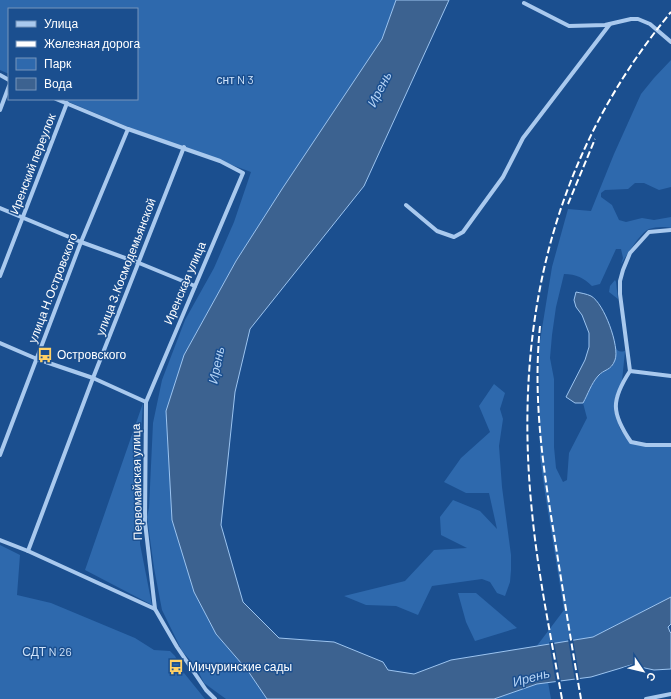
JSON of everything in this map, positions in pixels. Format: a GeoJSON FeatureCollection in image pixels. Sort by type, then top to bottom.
{"type":"FeatureCollection","features":[{"type":"Feature","properties":{"kind":"street"},"geometry":{"type":"LineString","coordinates":[[524,3],[568,26],[610,24],[631,19],[638,19],[650,24],[671,42]]}},
{"type":"Feature","properties":{"kind":"street"},"geometry":{"type":"LineString","coordinates":[[406,206],[437,231],[454,238],[463,232],[503,177],[523,138],[610,24]]}},
{"type":"Feature","properties":{"kind":"street"},"geometry":{"type":"LineString","coordinates":[[0,110],[8,89]]}},
{"type":"Feature","properties":{"kind":"street"},"geometry":{"type":"LineString","coordinates":[[59,100],[128,129],[184,147]]}},
{"type":"Feature","properties":{"kind":"street","name":"Иренский переулок"},"geometry":{"type":"LineString","coordinates":[[0,276],[67,103]]}},
{"type":"Feature","properties":{"kind":"street","name":"улица Н.Островского"},"geometry":{"type":"LineString","coordinates":[[0,455],[81,242],[128,129]]}},
{"type":"Feature","properties":{"kind":"street","name":"Иренская улица"},"geometry":{"type":"LineString","coordinates":[[146,402],[243,173],[220,161],[184,147]]}},
{"type":"Feature","properties":{"kind":"street","name":"улица З.Космодемьянской"},"geometry":{"type":"LineString","coordinates":[[28,551],[93,378],[184,147]]}},
{"type":"Feature","properties":{"kind":"street"},"geometry":{"type":"LineString","coordinates":[[0,208],[23,216],[81,242],[139,263],[195,286]]}},
{"type":"Feature","properties":{"kind":"street"},"geometry":{"type":"LineString","coordinates":[[671,230],[648,232],[630,253],[623,270],[620,280],[620,294],[630,371],[623,381],[616,399],[615,410],[623,429],[631,442],[646,445],[671,445]]}},
{"type":"Feature","properties":{"kind":"street"},"geometry":{"type":"LineString","coordinates":[[0,343],[37,359],[93,378],[146,402]]}},
{"type":"Feature","properties":{"kind":"street"},"geometry":{"type":"LineString","coordinates":[[630,371],[671,376]]}},
{"type":"Feature","properties":{"kind":"street","name":"Первомайская улица"},"geometry":{"type":"LineString","coordinates":[[146,402],[145,522],[155,609],[180,652],[206,690],[215,699]]}},
{"type":"Feature","properties":{"kind":"street"},"geometry":{"type":"LineString","coordinates":[[0,540],[28,551],[155,609]]}},
{"type":"Feature","properties":{"kind":"street"},"geometry":{"type":"LineString","coordinates":[[646,699],[671,694]]}},
{"type":"Feature","properties":{"kind":"green space","name":"снт N 3"},"geometry":{"type":"Polygon","coordinates":[[[0,0],[396,0],[382,39],[236,261],[184,355],[216,634],[248,671],[267,699],[226,699],[204,683],[196,667],[182,651],[162,610],[154,568],[147,517],[149,508],[153,423],[162,380],[185,320],[214,268],[234,222],[251,172],[128,127],[64,100],[138,100],[138,8],[8,8],[8,74],[0,70],[0,0]]]}},
{"type":"Feature","properties":{"kind":"green space"},"geometry":{"type":"Polygon","coordinates":[[[671,60],[671,187],[659,190],[644,183],[635,183],[628,189],[605,190],[601,193],[601,197],[612,205],[619,220],[626,222],[642,218],[654,220],[671,217],[671,228],[657,227],[645,231],[621,264],[623,258],[621,249],[616,249],[600,284],[592,286],[580,277],[564,274],[556,307],[550,358],[554,379],[554,447],[556,468],[563,482],[567,480],[569,453],[587,418],[583,403],[588,391],[599,375],[613,365],[616,356],[616,348],[619,351],[625,351],[622,381],[615,398],[614,410],[620,429],[631,443],[671,445],[671,597],[593,637],[536,647],[564,610],[540,457],[539,347],[552,267],[568,209],[591,211],[614,154],[641,94],[671,60]]]}},
{"type":"Feature","properties":{"kind":"green space"},"geometry":{"type":"Polygon","coordinates":[[[615,280],[618,299],[609,292],[610,286],[615,280]]]}},
{"type":"Feature","properties":{"kind":"green space"},"geometry":{"type":"Polygon","coordinates":[[[494,384],[505,393],[500,409],[503,419],[499,446],[502,487],[511,555],[511,570],[510,582],[505,596],[497,593],[490,582],[482,579],[432,586],[418,615],[396,606],[366,605],[344,596],[405,581],[434,550],[467,548],[441,535],[440,517],[453,500],[480,511],[497,529],[489,493],[466,493],[444,482],[461,458],[490,432],[479,406],[494,384]]]}},
{"type":"Feature","properties":{"kind":"green space"},"geometry":{"type":"Polygon","coordinates":[[[143,403],[141,434],[140,544],[152,605],[85,570],[143,403]]]}},
{"type":"Feature","properties":{"kind":"green space","name":"СДТ N 26"},"geometry":{"type":"Polygon","coordinates":[[[0,545],[20,555],[17,595],[51,603],[135,638],[154,650],[170,651],[175,656],[184,673],[205,699],[0,699],[0,545]]]}},
{"type":"Feature","properties":{"kind":"green space"},"geometry":{"type":"Polygon","coordinates":[[[458,593],[476,593],[517,628],[475,641],[466,622],[458,593]]]}},
{"type":"Feature","properties":{"kind":"green space"},"geometry":{"type":"Polygon","coordinates":[[[548,682],[551,699],[494,699],[537,684],[548,682]]]}},
{"type":"Feature","properties":{"kind":"water","name":"Ирень"},"geometry":{"type":"Polygon","coordinates":[[[396,0],[449,0],[364,186],[250,329],[235,392],[221,525],[243,602],[279,638],[334,642],[383,662],[388,670],[414,674],[451,660],[593,637],[671,597],[671,624],[668,627],[671,633],[671,669],[654,670],[631,665],[591,677],[537,684],[494,699],[267,699],[248,671],[216,634],[194,592],[172,520],[166,411],[184,355],[236,261],[382,39],[396,0]]]}},
{"type":"Feature","properties":{"kind":"water"},"geometry":{"type":"Polygon","coordinates":[[[576,292],[591,296],[601,307],[610,326],[616,354],[612,366],[600,374],[596,379],[583,403],[575,403],[566,397],[585,360],[589,347],[589,333],[574,300],[576,292]]]}},
{"type":"Feature","properties":{"kind":"pier"},"geometry":{"type":"Polygon","coordinates":[[[568,639],[573,639],[580,680],[575,681],[568,639]]]}},
{"type":"Feature","properties":{"kind":"pier"},"geometry":{"type":"Polygon","coordinates":[[[549,642],[554,642],[561,682],[556,683],[549,642]]]}},
{"type":"Feature","properties":{"kind":"railway"},"geometry":{"type":"LineString","coordinates":[[562,699],[541,583],[532,512],[528,443],[529,376],[536,311],[549,247],[569,185],[596,125],[630,68],[671,12]]}},
{"type":"Feature","properties":{"kind":"railway"},"geometry":{"type":"LineString","coordinates":[[568,204],[595,139]]}},
{"type":"Feature","properties":{"kind":"railway"},"geometry":{"type":"LineString","coordinates":[[540,326],[538,352],[538,403],[542,453],[581,699]]}},
{"type":"Feature","properties":{"kind":"place","name":"Островского"},"geometry":{"type":"Point","coordinates":[45,355]}},
{"type":"Feature","properties":{"kind":"place","name":"Мичуринские сады"},"geometry":{"type":"Point","coordinates":[176,667]}}]}
